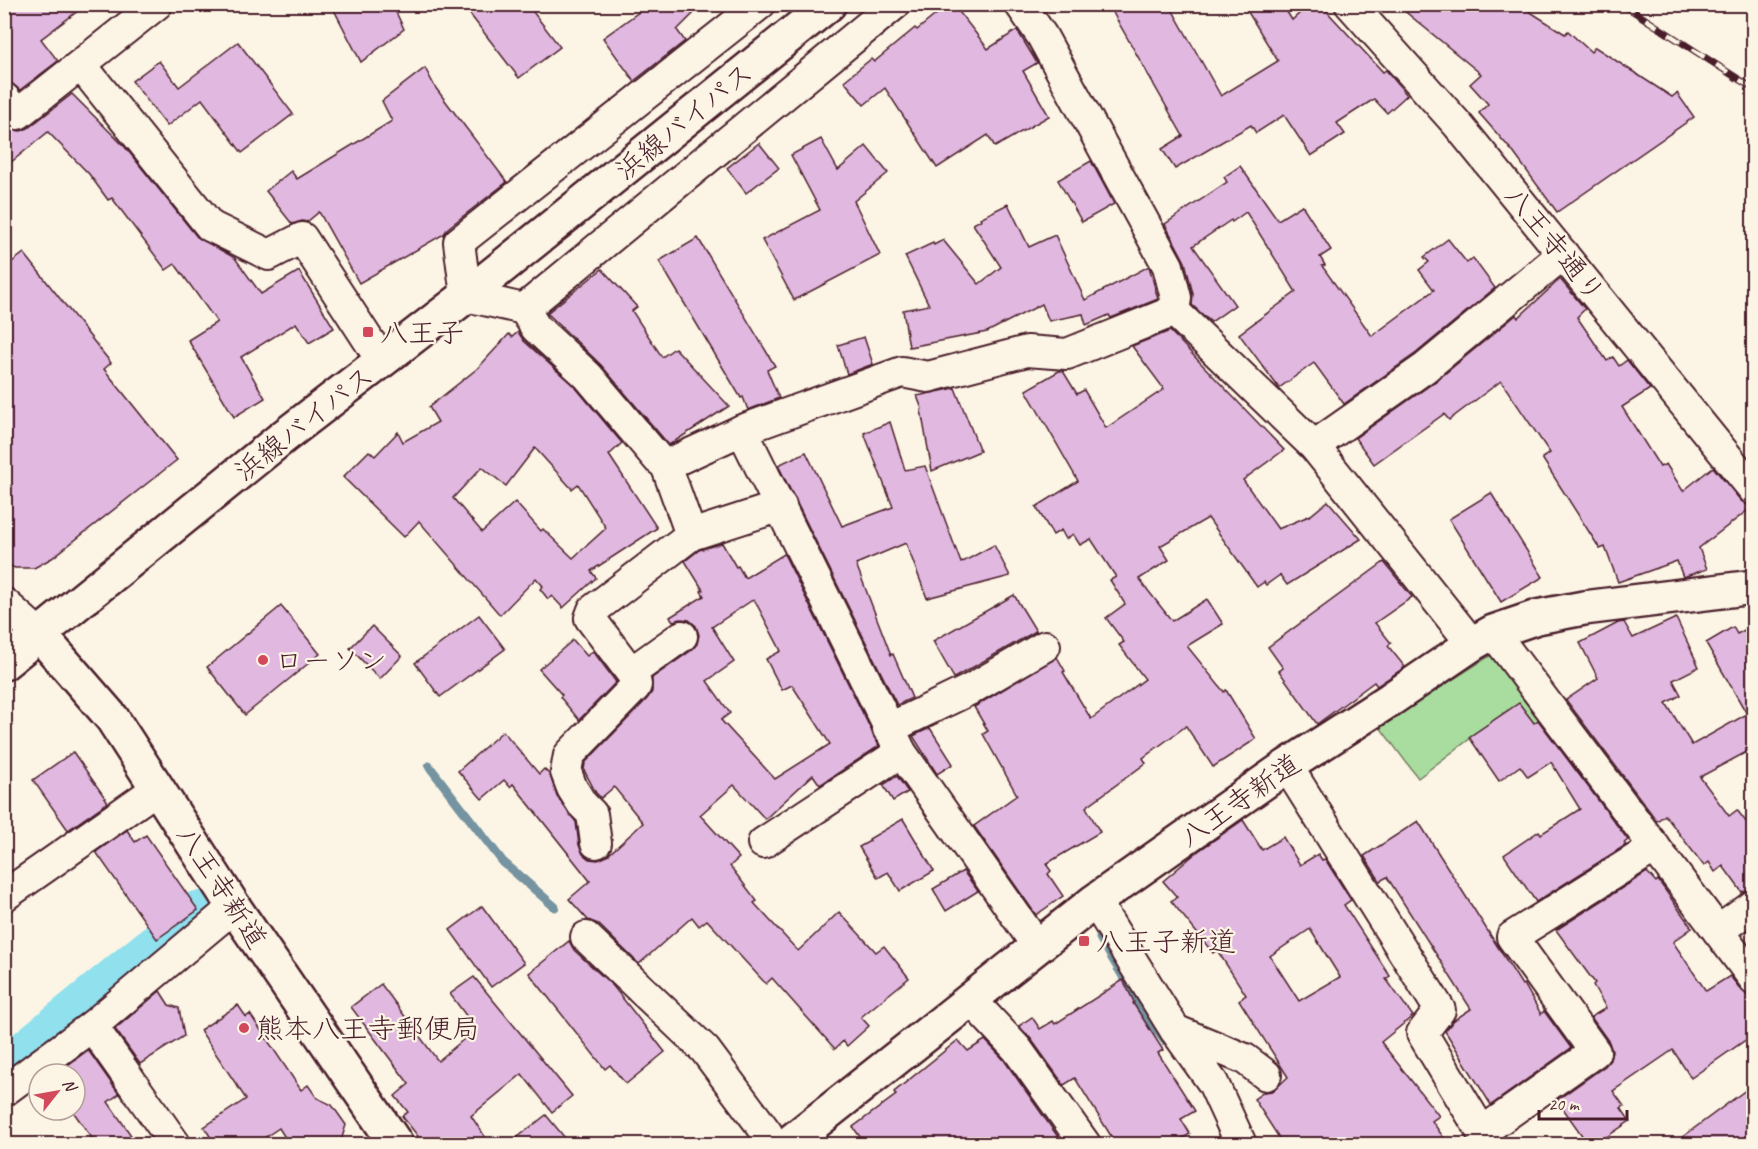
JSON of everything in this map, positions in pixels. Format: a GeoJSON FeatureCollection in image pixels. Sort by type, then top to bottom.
{"type":"FeatureCollection","features":[{"type":"Feature","properties":{"kind":"main road","name":"浜線バイパス"},"geometry":{"type":"LineString","coordinates":[[4,663],[283,437],[466,296],[829,4]]}},
{"type":"Feature","properties":{"kind":"main road","name":"八王寺新道"},"geometry":{"type":"LineString","coordinates":[[788,1144],[1095,902],[1287,766],[1483,638],[1537,617],[1754,587]]}},
{"type":"Feature","properties":{"kind":"main road","name":"八王寺新道"},"geometry":{"type":"LineString","coordinates":[[40,636],[112,718],[234,907],[396,1144]]}},
{"type":"Feature","properties":{"kind":"street"},"geometry":{"type":"LineString","coordinates":[[4,98],[18,114],[157,4]]}},
{"type":"Feature","properties":{"kind":"street"},"geometry":{"type":"LineString","coordinates":[[691,536],[666,465],[658,459],[588,376],[536,328],[524,309],[466,296],[459,242],[760,4]]}},
{"type":"Feature","properties":{"kind":"street"},"geometry":{"type":"LineString","coordinates":[[524,309],[895,4]]}},
{"type":"Feature","properties":{"kind":"street"},"geometry":{"type":"LineString","coordinates":[[1020,4],[1042,36],[1168,266],[1176,298],[1174,311]]}},
{"type":"Feature","properties":{"kind":"street","name":"八王寺通り"},"geometry":{"type":"LineString","coordinates":[[1350,4],[1458,125],[1754,489]]}},
{"type":"Feature","properties":{"kind":"street"},"geometry":{"type":"LineString","coordinates":[[81,65],[210,226],[269,255],[302,238],[382,361]]}},
{"type":"Feature","properties":{"kind":"street"},"geometry":{"type":"LineString","coordinates":[[1314,446],[1425,368],[1563,254]]}},
{"type":"Feature","properties":{"kind":"street"},"geometry":{"type":"LineString","coordinates":[[666,465],[742,429],[902,372],[928,377],[1027,351],[1067,354],[1174,311]]}},
{"type":"Feature","properties":{"kind":"street"},"geometry":{"type":"LineString","coordinates":[[1174,311],[1314,446],[1483,638],[1655,848],[1754,979]]}},
{"type":"Feature","properties":{"kind":"street"},"geometry":{"type":"LineString","coordinates":[[742,429],[895,741],[1038,946]]}},
{"type":"Feature","properties":{"kind":"street"},"geometry":{"type":"LineString","coordinates":[[596,843],[592,814],[582,804],[572,788],[566,772],[569,755],[636,685],[632,674],[590,618],[591,615],[594,610],[691,536],[781,506]]}},
{"type":"Feature","properties":{"kind":"street"},"geometry":{"type":"LineString","coordinates":[[4,603],[40,636]]}},
{"type":"Feature","properties":{"kind":"street"},"geometry":{"type":"LineString","coordinates":[[632,674],[633,670],[682,636]]}},
{"type":"Feature","properties":{"kind":"street"},"geometry":{"type":"LineString","coordinates":[[763,843],[895,741],[971,689],[1045,646]]}},
{"type":"Feature","properties":{"kind":"street"},"geometry":{"type":"LineString","coordinates":[[1287,766],[1440,1010],[1422,1033],[1485,1138],[1595,1052],[1512,937],[1655,848]]}},
{"type":"Feature","properties":{"kind":"street"},"geometry":{"type":"LineString","coordinates":[[4,896],[158,788]]}},
{"type":"Feature","properties":{"kind":"street"},"geometry":{"type":"LineString","coordinates":[[1095,902],[1175,1030],[1213,1083],[1241,1144]]}},
{"type":"Feature","properties":{"kind":"street"},"geometry":{"type":"LineString","coordinates":[[1718,931],[1754,905]]}},
{"type":"Feature","properties":{"kind":"street"},"geometry":{"type":"LineString","coordinates":[[4,1091],[92,1026],[234,907]]}},
{"type":"Feature","properties":{"kind":"street"},"geometry":{"type":"LineString","coordinates":[[586,937],[705,1050],[766,1133],[769,1144]]}},
{"type":"Feature","properties":{"kind":"street"},"geometry":{"type":"LineString","coordinates":[[971,1000],[1017,1049],[1085,1144]]}},
{"type":"Feature","properties":{"kind":"street"},"geometry":{"type":"LineString","coordinates":[[92,1026],[175,1144]]}},
{"type":"Feature","properties":{"kind":"street"},"geometry":{"type":"LineString","coordinates":[[1175,1030],[1245,1059],[1266,1075]]}},
{"type":"Feature","properties":{"kind":"green space"},"geometry":{"type":"Polygon","coordinates":[[[1496,652],[1569,749],[1550,762],[1508,710],[1418,778],[1379,726],[1496,652]]]}},
{"type":"Feature","properties":{"kind":"building"},"geometry":{"type":"Polygon","coordinates":[[[4,4],[87,4],[41,39],[58,61],[20,90],[10,82],[4,81],[4,4]]]}},
{"type":"Feature","properties":{"kind":"building"},"geometry":{"type":"Polygon","coordinates":[[[331,4],[392,4],[404,29],[361,62],[331,4]]]}},
{"type":"Feature","properties":{"kind":"building"},"geometry":{"type":"Polygon","coordinates":[[[462,4],[527,4],[560,47],[519,78],[462,4]]]}},
{"type":"Feature","properties":{"kind":"building"},"geometry":{"type":"Polygon","coordinates":[[[650,4],[703,4],[677,30],[685,41],[634,81],[603,38],[650,4]]]}},
{"type":"Feature","properties":{"kind":"building"},"geometry":{"type":"Polygon","coordinates":[[[949,4],[953,4],[988,49],[1017,30],[1037,63],[1023,71],[1049,116],[995,147],[988,135],[937,168],[885,88],[864,105],[844,81],[871,59],[874,62],[915,28],[917,30],[949,4]]]}},
{"type":"Feature","properties":{"kind":"building"},"geometry":{"type":"Polygon","coordinates":[[[1108,4],[1169,4],[1221,96],[1278,61],[1243,4],[1282,4],[1292,20],[1310,4],[1320,4],[1383,72],[1386,70],[1407,95],[1387,113],[1374,99],[1337,123],[1345,134],[1311,156],[1284,115],[1256,133],[1251,125],[1175,169],[1162,149],[1183,136],[1108,4]]]}},
{"type":"Feature","properties":{"kind":"building"},"geometry":{"type":"Polygon","coordinates":[[[1396,4],[1518,4],[1565,34],[1568,31],[1591,52],[1595,47],[1672,97],[1677,93],[1694,117],[1557,212],[1513,152],[1479,113],[1488,104],[1470,84],[1481,74],[1396,4]]]}},
{"type":"Feature","properties":{"kind":"building"},"geometry":{"type":"Polygon","coordinates":[[[238,42],[293,114],[242,153],[202,99],[167,126],[132,81],[159,61],[179,87],[238,42]]]}},
{"type":"Feature","properties":{"kind":"building"},"geometry":{"type":"Polygon","coordinates":[[[425,68],[435,87],[507,182],[448,228],[444,234],[359,283],[319,212],[307,222],[292,224],[266,191],[291,171],[297,179],[392,121],[382,101],[425,68]]]}},
{"type":"Feature","properties":{"kind":"building"},"geometry":{"type":"Polygon","coordinates":[[[72,94],[125,147],[197,237],[235,258],[261,294],[299,271],[334,328],[309,343],[296,323],[241,357],[265,398],[234,417],[188,340],[217,322],[175,264],[166,270],[112,198],[108,200],[89,174],[48,132],[4,168],[4,125],[21,131],[28,128],[72,94]]]}},
{"type":"Feature","properties":{"kind":"building"},"geometry":{"type":"Polygon","coordinates":[[[821,139],[838,170],[866,146],[888,173],[854,201],[880,255],[794,300],[762,240],[820,210],[791,155],[821,139]]]}},
{"type":"Feature","properties":{"kind":"building"},"geometry":{"type":"Polygon","coordinates":[[[759,143],[779,168],[746,193],[727,168],[759,143]]]}},
{"type":"Feature","properties":{"kind":"building"},"geometry":{"type":"Polygon","coordinates":[[[1091,161],[1114,204],[1082,222],[1058,180],[1091,161]]]}},
{"type":"Feature","properties":{"kind":"building"},"geometry":{"type":"Polygon","coordinates":[[[1240,166],[1278,220],[1302,205],[1331,250],[1320,257],[1325,265],[1322,266],[1372,336],[1434,290],[1419,270],[1429,262],[1424,257],[1448,239],[1467,263],[1473,258],[1495,288],[1415,354],[1344,404],[1314,363],[1279,388],[1239,334],[1296,292],[1246,212],[1193,246],[1235,305],[1211,322],[1192,305],[1193,294],[1185,262],[1165,224],[1227,182],[1224,177],[1240,166]]]}},
{"type":"Feature","properties":{"kind":"building"},"geometry":{"type":"Polygon","coordinates":[[[1008,204],[1029,247],[1055,235],[1085,300],[1149,266],[1158,299],[1111,318],[1109,315],[1086,325],[1083,314],[1049,321],[1042,304],[987,332],[909,347],[903,310],[929,305],[905,256],[943,240],[979,284],[1001,267],[973,224],[1008,204]]]}},
{"type":"Feature","properties":{"kind":"building"},"geometry":{"type":"Polygon","coordinates":[[[698,238],[775,366],[767,370],[779,398],[748,410],[743,397],[741,398],[659,261],[698,238]]]}},
{"type":"Feature","properties":{"kind":"building"},"geometry":{"type":"Polygon","coordinates":[[[24,253],[111,363],[104,369],[177,460],[52,558],[34,568],[15,568],[4,564],[4,268],[24,253]]]}},
{"type":"Feature","properties":{"kind":"building"},"geometry":{"type":"Polygon","coordinates":[[[602,269],[637,307],[632,311],[662,357],[675,348],[729,406],[669,445],[601,365],[547,313],[602,269]]]}},
{"type":"Feature","properties":{"kind":"building"},"geometry":{"type":"Polygon","coordinates":[[[1560,279],[1585,309],[1577,317],[1607,361],[1613,357],[1619,366],[1627,360],[1650,389],[1622,407],[1660,467],[1666,464],[1683,491],[1713,467],[1741,501],[1752,507],[1699,548],[1707,569],[1683,577],[1677,561],[1618,582],[1605,547],[1600,549],[1542,458],[1550,453],[1501,381],[1449,420],[1444,414],[1374,464],[1355,438],[1436,381],[1516,315],[1518,318],[1560,279]]]}},
{"type":"Feature","properties":{"kind":"building"},"geometry":{"type":"Polygon","coordinates":[[[1170,331],[1284,450],[1243,480],[1278,529],[1311,515],[1328,501],[1361,539],[1287,585],[1280,575],[1266,585],[1264,582],[1257,587],[1208,518],[1160,546],[1169,560],[1139,579],[1172,621],[1207,599],[1223,624],[1187,646],[1224,692],[1226,690],[1256,739],[1213,767],[1186,726],[1143,758],[1146,763],[1086,807],[1100,832],[1046,864],[1051,871],[1048,874],[1063,896],[1036,915],[974,826],[1017,795],[983,734],[988,731],[974,707],[1057,657],[1065,671],[1063,672],[1091,719],[1145,679],[1119,645],[1124,642],[1106,618],[1125,604],[1110,580],[1116,577],[1091,539],[1080,545],[1073,534],[1066,539],[1061,530],[1053,535],[1036,507],[1078,481],[1026,390],[1059,371],[1063,371],[1077,394],[1084,390],[1106,428],[1164,389],[1132,346],[1170,331]]]}},
{"type":"Feature","properties":{"kind":"building"},"geometry":{"type":"Polygon","coordinates":[[[518,332],[524,341],[576,388],[622,443],[609,455],[657,528],[591,571],[596,578],[563,608],[552,596],[548,599],[540,589],[543,586],[536,578],[500,615],[419,521],[404,537],[343,477],[369,451],[375,456],[398,432],[403,442],[438,422],[429,407],[478,368],[509,334],[512,337],[518,332]],[[535,448],[506,486],[482,467],[453,498],[482,532],[515,502],[541,531],[543,529],[573,558],[606,528],[578,484],[572,489],[535,448]]]}},
{"type":"Feature","properties":{"kind":"building"},"geometry":{"type":"Polygon","coordinates":[[[864,337],[873,364],[847,374],[838,345],[864,337]]]}},
{"type":"Feature","properties":{"kind":"building"},"geometry":{"type":"Polygon","coordinates":[[[955,388],[980,451],[932,471],[922,409],[917,396],[955,388]]]}},
{"type":"Feature","properties":{"kind":"building"},"geometry":{"type":"Polygon","coordinates":[[[890,422],[905,470],[925,466],[961,563],[994,545],[1010,576],[927,598],[906,543],[856,564],[891,655],[893,654],[912,698],[897,705],[778,465],[806,452],[842,526],[893,507],[864,433],[890,422]]]}},
{"type":"Feature","properties":{"kind":"building"},"geometry":{"type":"Polygon","coordinates":[[[1491,493],[1543,577],[1501,602],[1449,519],[1491,493]]]}},
{"type":"Feature","properties":{"kind":"building"},"geometry":{"type":"Polygon","coordinates":[[[722,543],[745,578],[784,554],[879,746],[820,785],[813,775],[765,819],[734,785],[700,815],[739,858],[730,866],[757,901],[754,903],[798,951],[839,912],[876,952],[884,946],[909,978],[861,1017],[869,1026],[847,1046],[843,1041],[835,1049],[772,978],[766,984],[707,920],[699,926],[692,917],[639,964],[598,924],[588,920],[569,899],[590,881],[513,784],[510,787],[504,780],[482,799],[458,771],[503,731],[539,774],[544,769],[550,775],[557,797],[576,822],[579,845],[583,854],[589,859],[598,860],[607,856],[643,823],[614,787],[601,798],[596,793],[584,770],[585,763],[647,699],[652,692],[652,678],[697,644],[699,635],[696,626],[689,620],[673,621],[670,617],[704,596],[701,591],[703,590],[685,561],[699,550],[722,543]],[[754,599],[712,627],[734,662],[707,681],[730,713],[721,720],[775,779],[830,744],[792,685],[782,690],[766,659],[781,651],[754,599]]]}},
{"type":"Feature","properties":{"kind":"building"},"geometry":{"type":"Polygon","coordinates":[[[1384,562],[1412,597],[1375,623],[1391,643],[1388,646],[1405,667],[1377,686],[1374,682],[1317,724],[1279,671],[1283,668],[1268,647],[1384,562]]]}},
{"type":"Feature","properties":{"kind":"building"},"geometry":{"type":"Polygon","coordinates":[[[1014,595],[1036,631],[954,678],[933,641],[1014,595]]]}},
{"type":"Feature","properties":{"kind":"building","name":"ローソン"},"geometry":{"type":"Polygon","coordinates":[[[281,606],[320,654],[245,715],[207,667],[281,606]]]}},
{"type":"Feature","properties":{"kind":"building"},"geometry":{"type":"Polygon","coordinates":[[[479,615],[505,649],[440,697],[415,663],[479,615]]]}},
{"type":"Feature","properties":{"kind":"building"},"geometry":{"type":"Polygon","coordinates":[[[1676,618],[1699,667],[1673,680],[1681,695],[1666,703],[1692,745],[1747,714],[1706,643],[1733,627],[1737,634],[1754,625],[1754,748],[1700,777],[1729,816],[1737,810],[1754,832],[1754,888],[1742,892],[1723,866],[1715,872],[1709,862],[1704,866],[1665,815],[1657,821],[1566,700],[1598,678],[1580,643],[1618,623],[1624,622],[1633,638],[1676,618]]]}},
{"type":"Feature","properties":{"kind":"building"},"geometry":{"type":"Polygon","coordinates":[[[372,626],[402,656],[380,679],[350,648],[372,626]]]}},
{"type":"Feature","properties":{"kind":"building"},"geometry":{"type":"Polygon","coordinates":[[[573,640],[587,656],[593,651],[616,682],[579,720],[560,697],[562,695],[539,669],[573,640]]]}},
{"type":"Feature","properties":{"kind":"building"},"geometry":{"type":"Polygon","coordinates":[[[1519,703],[1534,723],[1538,720],[1628,840],[1624,843],[1626,845],[1536,902],[1504,855],[1539,831],[1541,834],[1580,809],[1551,762],[1528,777],[1520,766],[1499,781],[1469,737],[1519,703]]]}},
{"type":"Feature","properties":{"kind":"building"},"geometry":{"type":"Polygon","coordinates":[[[930,728],[953,764],[937,774],[913,736],[930,728]]]}},
{"type":"Feature","properties":{"kind":"building"},"geometry":{"type":"Polygon","coordinates":[[[73,752],[108,802],[68,830],[33,780],[73,752]]]}},
{"type":"Feature","properties":{"kind":"building"},"geometry":{"type":"Polygon","coordinates":[[[897,776],[908,792],[893,801],[883,785],[897,776]]]}},
{"type":"Feature","properties":{"kind":"building"},"geometry":{"type":"Polygon","coordinates":[[[903,819],[934,871],[900,891],[888,872],[878,878],[859,847],[903,819]]]}},
{"type":"Feature","properties":{"kind":"building"},"geometry":{"type":"Polygon","coordinates":[[[1243,820],[1262,850],[1283,837],[1300,865],[1318,854],[1322,860],[1325,859],[1351,900],[1344,905],[1390,976],[1386,979],[1413,1016],[1381,1042],[1439,1116],[1432,1121],[1448,1144],[1283,1144],[1254,1099],[1264,1092],[1273,1091],[1288,1077],[1239,1000],[1246,995],[1217,950],[1213,953],[1171,901],[1177,897],[1163,881],[1197,852],[1243,820]],[[1310,929],[1270,956],[1299,1001],[1340,977],[1310,929]]]}},
{"type":"Feature","properties":{"kind":"building"},"geometry":{"type":"Polygon","coordinates":[[[1418,821],[1541,1014],[1544,1011],[1571,1048],[1491,1105],[1445,1031],[1454,1020],[1471,1009],[1387,877],[1380,881],[1364,856],[1418,821]]]}},
{"type":"Feature","properties":{"kind":"building"},"geometry":{"type":"Polygon","coordinates":[[[127,830],[135,842],[146,835],[198,910],[157,939],[96,852],[127,830]]]}},
{"type":"Feature","properties":{"kind":"building"},"geometry":{"type":"Polygon","coordinates":[[[963,871],[978,891],[946,911],[933,889],[963,871]]]}},
{"type":"Feature","properties":{"kind":"building"},"geometry":{"type":"Polygon","coordinates":[[[1647,872],[1656,882],[1658,880],[1692,928],[1673,942],[1706,991],[1730,976],[1747,995],[1754,996],[1754,1034],[1691,1078],[1673,1050],[1613,1091],[1624,1106],[1621,1108],[1630,1121],[1596,1144],[1588,1144],[1557,1100],[1610,1060],[1612,1051],[1609,1042],[1591,1017],[1606,1008],[1593,985],[1595,983],[1556,930],[1647,872]]]}},
{"type":"Feature","properties":{"kind":"building"},"geometry":{"type":"Polygon","coordinates":[[[482,906],[524,963],[491,987],[450,930],[482,906]]]}},
{"type":"Feature","properties":{"kind":"building"},"geometry":{"type":"Polygon","coordinates":[[[569,941],[574,950],[613,986],[665,1052],[626,1084],[610,1065],[605,1069],[529,973],[569,941]]]}},
{"type":"Feature","properties":{"kind":"building"},"geometry":{"type":"Polygon","coordinates":[[[474,977],[572,1096],[552,1112],[522,1074],[471,1116],[490,1144],[424,1144],[402,1116],[408,1112],[395,1096],[409,1084],[351,1007],[381,984],[438,1061],[476,1029],[450,994],[474,977]]]}},
{"type":"Feature","properties":{"kind":"building"},"geometry":{"type":"Polygon","coordinates":[[[1123,980],[1133,1003],[1163,1050],[1158,1053],[1195,1111],[1181,1119],[1190,1134],[1173,1144],[1116,1144],[1075,1078],[1064,1085],[1019,1026],[1032,1017],[1040,1029],[1053,1021],[1055,1024],[1123,980]]]}},
{"type":"Feature","properties":{"kind":"building"},"geometry":{"type":"Polygon","coordinates":[[[160,991],[169,1005],[179,1008],[184,1036],[140,1064],[115,1029],[160,991]]]}},
{"type":"Feature","properties":{"kind":"building"},"geometry":{"type":"Polygon","coordinates":[[[238,1005],[246,1017],[250,1014],[301,1090],[308,1085],[317,1098],[332,1105],[346,1125],[340,1144],[289,1144],[279,1128],[255,1144],[215,1144],[204,1127],[246,1099],[200,1030],[238,1005]]]}},
{"type":"Feature","properties":{"kind":"building"},"geometry":{"type":"Polygon","coordinates":[[[958,1040],[968,1051],[985,1040],[1004,1060],[1063,1144],[865,1144],[853,1127],[896,1095],[894,1092],[958,1040]]]}},
{"type":"Feature","properties":{"kind":"building"},"geometry":{"type":"Polygon","coordinates":[[[88,1050],[119,1094],[108,1102],[137,1144],[96,1144],[80,1122],[87,1122],[87,1062],[72,1062],[88,1050]]]}},
{"type":"Feature","properties":{"kind":"building"},"geometry":{"type":"Polygon","coordinates":[[[1754,1084],[1754,1144],[1673,1144],[1754,1084]]]}},
{"type":"Feature","properties":{"kind":"building"},"geometry":{"type":"Polygon","coordinates":[[[546,1115],[570,1144],[509,1144],[546,1115]]]}},
{"type":"Feature","properties":{"kind":"waterway"},"geometry":{"type":"LineString","coordinates":[[429,766],[503,862],[555,907]]}},
{"type":"Feature","properties":{"kind":"waterway"},"geometry":{"type":"LineString","coordinates":[[8,1073],[198,918]]}},
{"type":"Feature","properties":{"kind":"waterway"},"geometry":{"type":"LineString","coordinates":[[1100,938],[1149,1020],[1165,1041]]}},
{"type":"Feature","properties":{"kind":"railway"},"geometry":{"type":"LineString","coordinates":[[1622,4],[1754,89]]}},
{"type":"Feature","properties":{"kind":"place","name":"八王子"},"geometry":{"type":"Point","coordinates":[368,332]}},
{"type":"Feature","properties":{"kind":"place","name":"ローソン"},"geometry":{"type":"Point","coordinates":[263,660]}},
{"type":"Feature","properties":{"kind":"place","name":"八王子新道"},"geometry":{"type":"Point","coordinates":[1084,941]}},
{"type":"Feature","properties":{"kind":"place","name":"熊本八王寺郵便局"},"geometry":{"type":"Point","coordinates":[244,1028]}}]}
